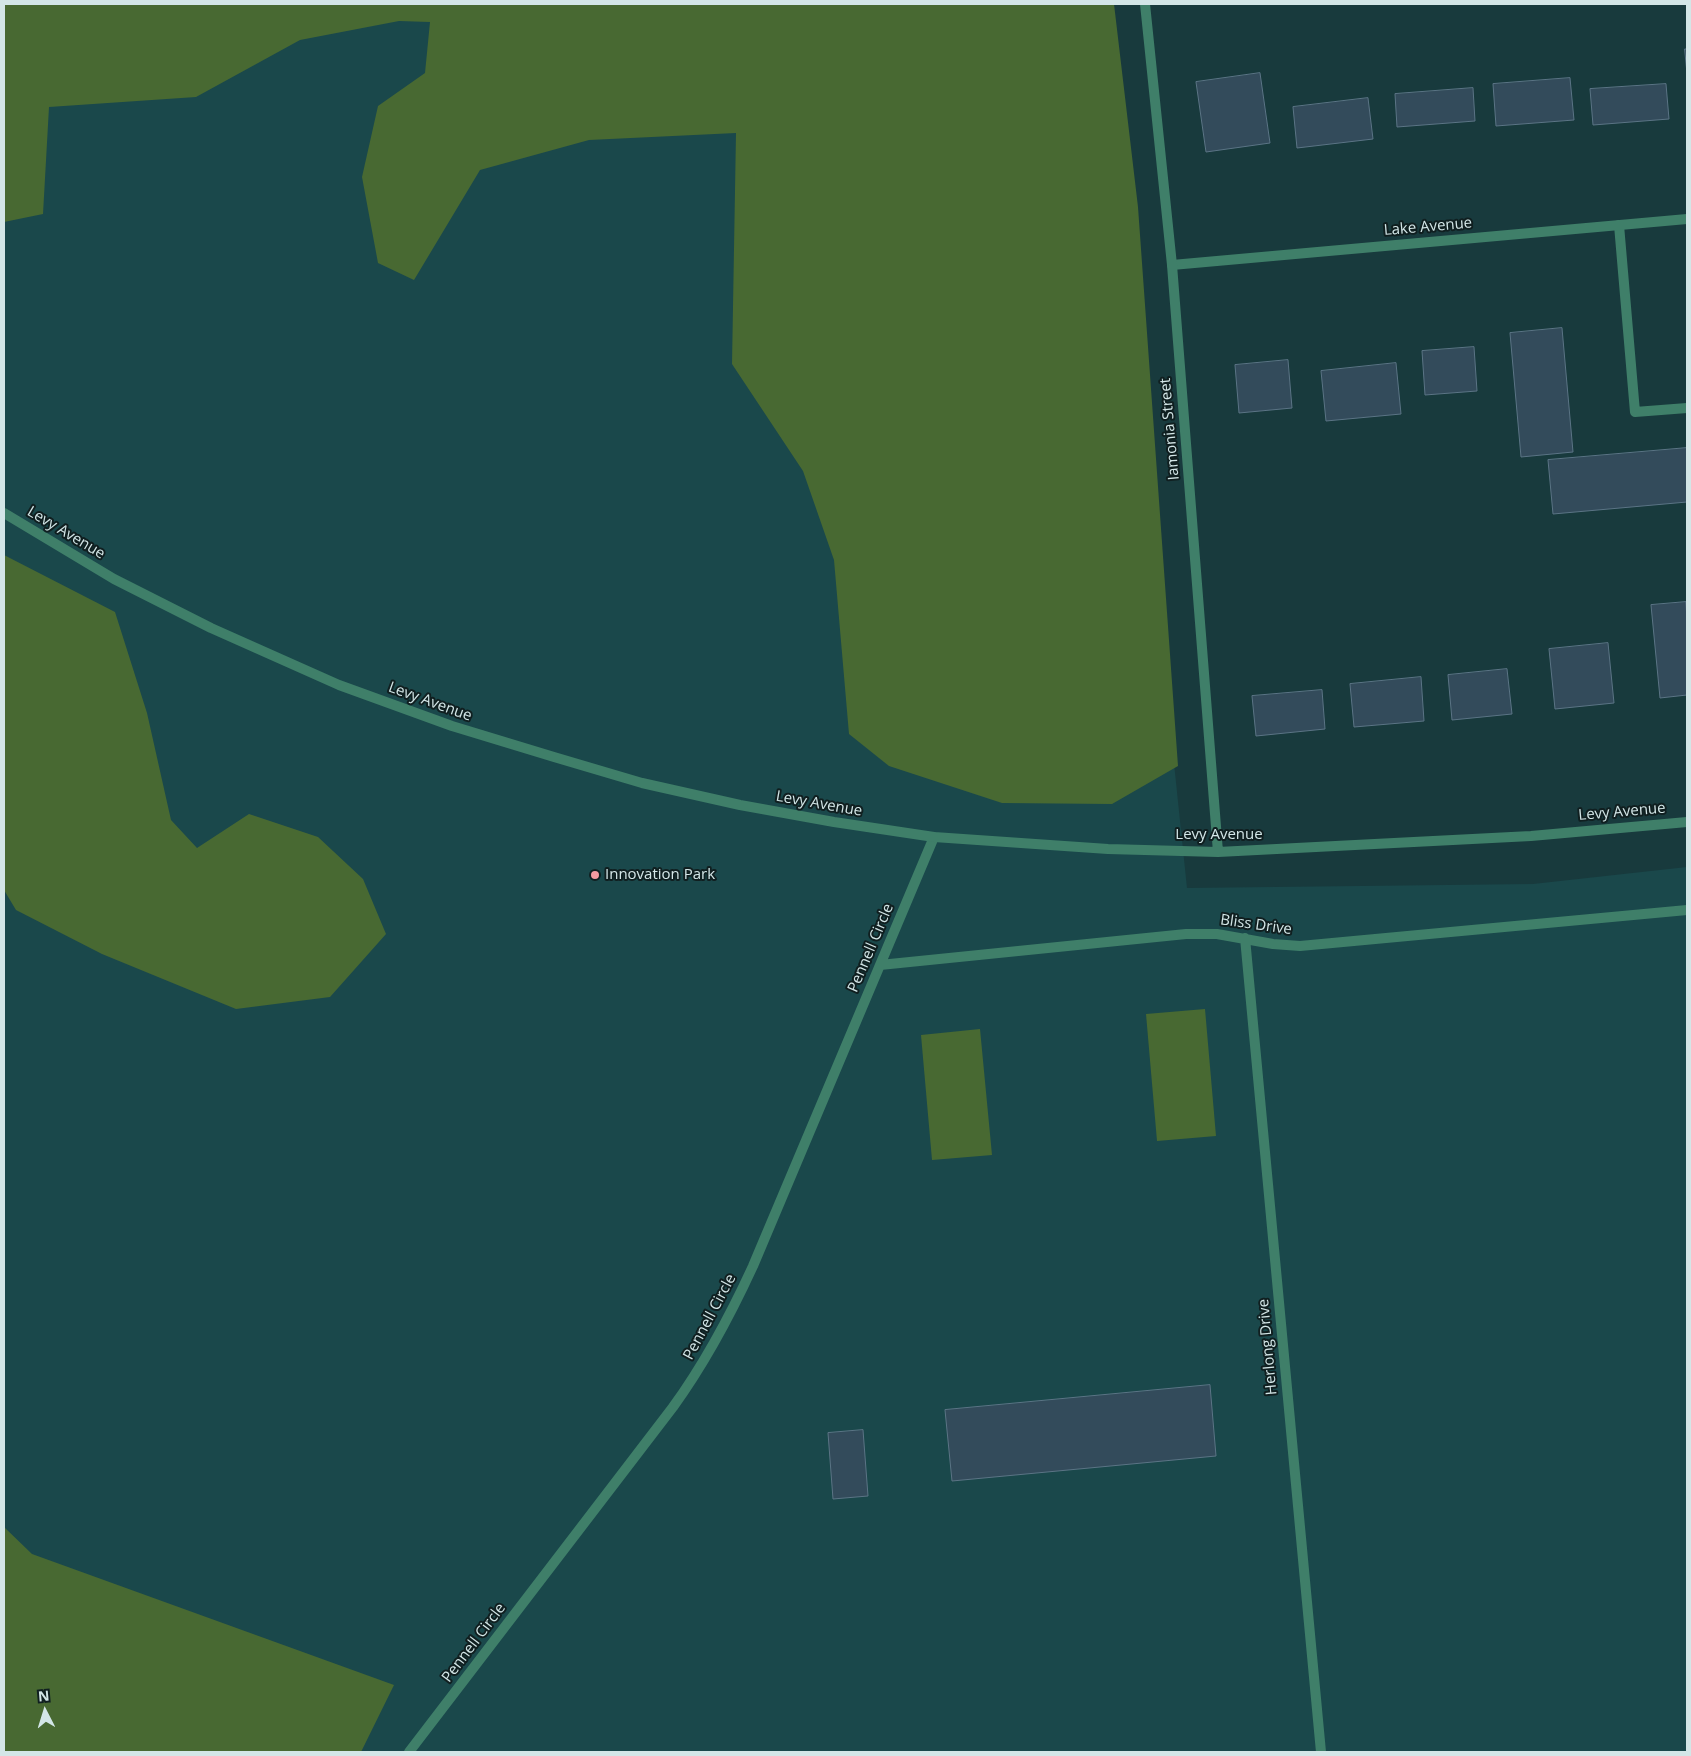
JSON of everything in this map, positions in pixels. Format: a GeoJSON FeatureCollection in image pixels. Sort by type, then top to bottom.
{"type":"FeatureCollection","features":[{"type":"Feature","properties":{"kind":"street","name":"Iamonia Street"},"geometry":{"type":"LineString","coordinates":[[1145,4],[1172,265],[1218,852]]}},
{"type":"Feature","properties":{"kind":"street","name":"Lake Avenue"},"geometry":{"type":"LineString","coordinates":[[1172,265],[1687,219]]}},
{"type":"Feature","properties":{"kind":"street"},"geometry":{"type":"LineString","coordinates":[[1619,225],[1635,412],[1687,408]]}},
{"type":"Feature","properties":{"kind":"street","name":"Levy Avenue"},"geometry":{"type":"LineString","coordinates":[[4,513],[114,579],[211,628],[339,685],[452,726],[642,783],[740,805],[934,837],[1108,849],[1218,852],[1531,836],[1687,822]]}},
{"type":"Feature","properties":{"kind":"street","name":"Pennell Circle"},"geometry":{"type":"LineString","coordinates":[[408,1752],[673,1408],[712,1349],[753,1266],[934,837]]}},
{"type":"Feature","properties":{"kind":"street","name":"Bliss Drive"},"geometry":{"type":"LineString","coordinates":[[880,965],[1186,934],[1218,934],[1273,944],[1300,946],[1687,910]]}},
{"type":"Feature","properties":{"kind":"street","name":"Herlong Drive"},"geometry":{"type":"LineString","coordinates":[[1245,938],[1321,1752]]}},
{"type":"Feature","properties":{"kind":"shaded area","name":"Innovation Park"},"geometry":{"type":"Polygon","coordinates":[[[4,4],[1095,4],[1187,888],[1533,884],[1687,867],[1687,1752],[4,1752],[4,4]]]}},
{"type":"Feature","properties":{"kind":"green space"},"geometry":{"type":"Polygon","coordinates":[[[4,4],[1114,4],[1138,207],[1178,766],[1112,804],[1002,803],[889,766],[849,734],[834,560],[803,471],[732,364],[736,133],[589,140],[480,170],[414,280],[378,263],[362,177],[378,106],[425,73],[430,22],[399,21],[300,40],[196,97],[49,107],[43,214],[4,222],[4,4]]]}},
{"type":"Feature","properties":{"kind":"green space"},"geometry":{"type":"Polygon","coordinates":[[[4,555],[115,612],[147,713],[171,820],[197,848],[249,814],[318,837],[363,879],[386,934],[330,997],[236,1009],[102,954],[16,910],[4,890],[4,555]]]}},
{"type":"Feature","properties":{"kind":"green space"},"geometry":{"type":"Polygon","coordinates":[[[1205,1009],[1216,1136],[1157,1141],[1146,1014],[1205,1009]]]}},
{"type":"Feature","properties":{"kind":"green space"},"geometry":{"type":"Polygon","coordinates":[[[980,1029],[992,1155],[932,1160],[921,1035],[980,1029]]]}},
{"type":"Feature","properties":{"kind":"green space"},"geometry":{"type":"Polygon","coordinates":[[[4,1527],[32,1554],[394,1685],[361,1752],[4,1752],[4,1527]]]}},
{"type":"Feature","properties":{"kind":"building"},"geometry":{"type":"Polygon","coordinates":[[[1685,49],[1687,49],[1687,73],[1685,49]]]}},
{"type":"Feature","properties":{"kind":"building"},"geometry":{"type":"Polygon","coordinates":[[[1260,73],[1270,143],[1206,152],[1196,82],[1260,73]]]}},
{"type":"Feature","properties":{"kind":"building"},"geometry":{"type":"Polygon","coordinates":[[[1570,78],[1574,120],[1496,126],[1493,84],[1570,78]]]}},
{"type":"Feature","properties":{"kind":"building"},"geometry":{"type":"Polygon","coordinates":[[[1666,84],[1669,119],[1593,125],[1590,89],[1666,84]]]}},
{"type":"Feature","properties":{"kind":"building"},"geometry":{"type":"Polygon","coordinates":[[[1473,88],[1475,121],[1397,127],[1395,94],[1473,88]]]}},
{"type":"Feature","properties":{"kind":"building"},"geometry":{"type":"Polygon","coordinates":[[[1368,98],[1373,139],[1297,148],[1293,107],[1368,98]]]}},
{"type":"Feature","properties":{"kind":"building"},"geometry":{"type":"Polygon","coordinates":[[[1562,328],[1573,452],[1521,457],[1510,333],[1562,328]]]}},
{"type":"Feature","properties":{"kind":"building"},"geometry":{"type":"Polygon","coordinates":[[[1474,347],[1477,391],[1425,395],[1422,351],[1474,347]]]}},
{"type":"Feature","properties":{"kind":"building"},"geometry":{"type":"Polygon","coordinates":[[[1288,360],[1292,408],[1239,413],[1235,365],[1288,360]]]}},
{"type":"Feature","properties":{"kind":"building"},"geometry":{"type":"Polygon","coordinates":[[[1396,363],[1401,414],[1326,421],[1321,371],[1396,363]]]}},
{"type":"Feature","properties":{"kind":"building"},"geometry":{"type":"Polygon","coordinates":[[[1687,448],[1687,502],[1553,514],[1548,460],[1687,448]]]}},
{"type":"Feature","properties":{"kind":"building"},"geometry":{"type":"Polygon","coordinates":[[[1686,602],[1687,695],[1660,698],[1651,605],[1686,602]]]}},
{"type":"Feature","properties":{"kind":"building"},"geometry":{"type":"Polygon","coordinates":[[[1608,643],[1614,703],[1555,709],[1549,649],[1608,643]]]}},
{"type":"Feature","properties":{"kind":"building"},"geometry":{"type":"Polygon","coordinates":[[[1507,669],[1512,714],[1452,720],[1448,675],[1507,669]]]}},
{"type":"Feature","properties":{"kind":"building"},"geometry":{"type":"Polygon","coordinates":[[[1421,677],[1424,721],[1354,727],[1350,684],[1421,677]]]}},
{"type":"Feature","properties":{"kind":"building"},"geometry":{"type":"Polygon","coordinates":[[[1322,690],[1325,729],[1256,736],[1252,696],[1322,690]]]}},
{"type":"Feature","properties":{"kind":"building"},"geometry":{"type":"Polygon","coordinates":[[[1210,1385],[1216,1456],[952,1481],[945,1410],[1210,1385]]]}},
{"type":"Feature","properties":{"kind":"building"},"geometry":{"type":"Polygon","coordinates":[[[863,1430],[868,1496],[833,1499],[828,1433],[863,1430]]]}},
{"type":"Feature","properties":{"kind":"place","name":"Innovation Park"},"geometry":{"type":"Point","coordinates":[595,875]}}]}
